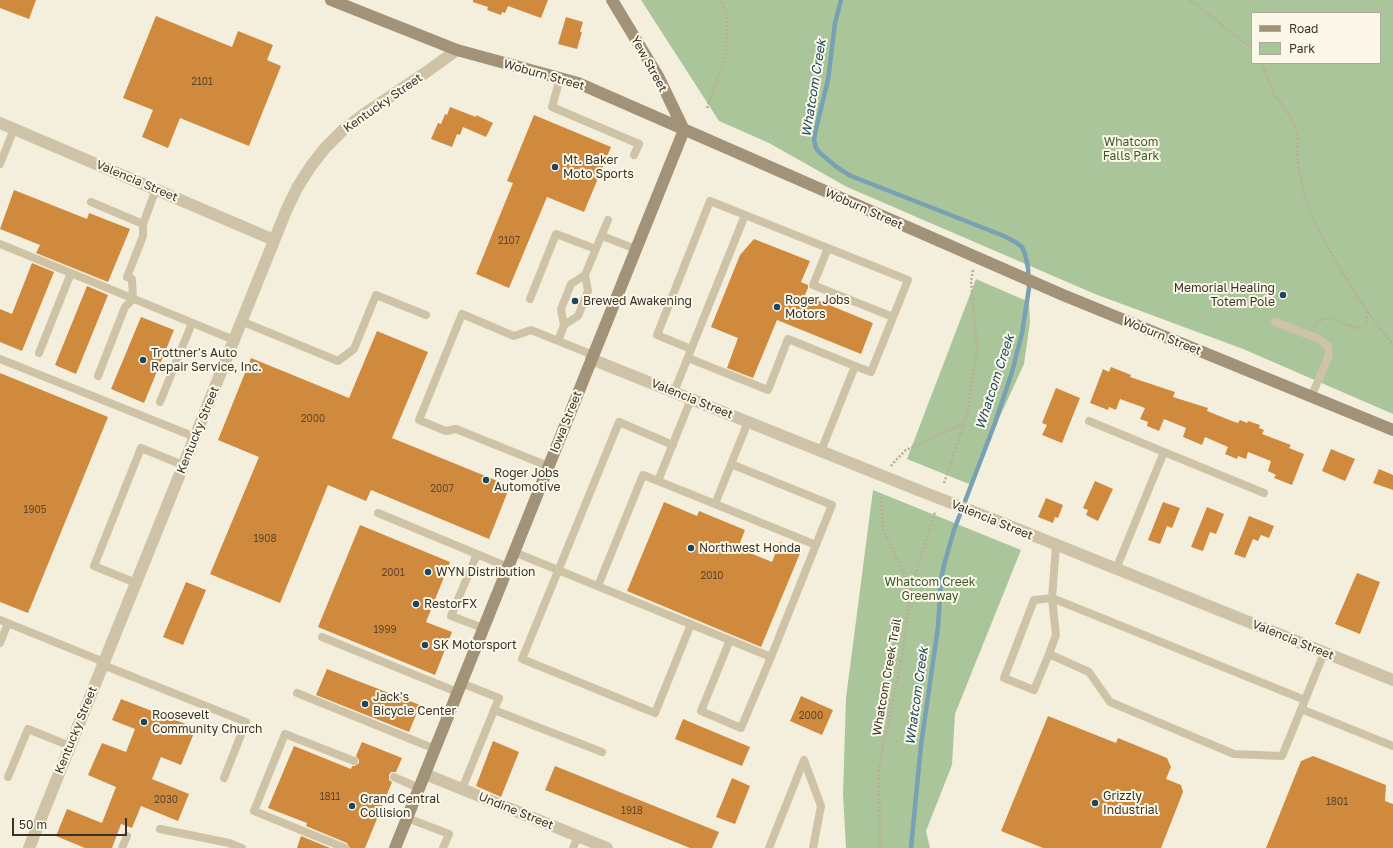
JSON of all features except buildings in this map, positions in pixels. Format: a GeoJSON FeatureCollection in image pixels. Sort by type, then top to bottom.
{"type":"FeatureCollection","features":[{"type":"Feature","properties":{"kind":"main road","name":"Woburn Street"},"geometry":{"type":"LineString","coordinates":[[331,0],[457,50],[578,83],[1063,296],[1393,430]]}},
{"type":"Feature","properties":{"kind":"main road","name":"Yew Street"},"geometry":{"type":"LineString","coordinates":[[612,0],[658,76],[684,130]]}},
{"type":"Feature","properties":{"kind":"main road","name":"Iowa Street"},"geometry":{"type":"LineString","coordinates":[[394,848],[684,130]]}},
{"type":"Feature","properties":{"kind":"street","name":"Kentucky Street"},"geometry":{"type":"LineString","coordinates":[[29,848],[274,240],[297,188],[325,148],[343,130],[457,50]]}},
{"type":"Feature","properties":{"kind":"street","name":"Valencia Street"},"geometry":{"type":"LineString","coordinates":[[0,123],[274,240]]}},
{"type":"Feature","properties":{"kind":"street","name":"Valencia Street"},"geometry":{"type":"LineString","coordinates":[[592,357],[748,422],[1393,680]]}},
{"type":"Feature","properties":{"kind":"street","name":"Undine Street"},"geometry":{"type":"LineString","coordinates":[[424,774],[607,848]]}},
{"type":"Feature","properties":{"kind":"lane"},"geometry":{"type":"LineString","coordinates":[[560,78],[552,107],[639,144],[634,155]]}},
{"type":"Feature","properties":{"kind":"lane"},"geometry":{"type":"LineString","coordinates":[[0,164],[14,129]]}},
{"type":"Feature","properties":{"kind":"lane"},"geometry":{"type":"LineString","coordinates":[[98,376],[125,307],[133,299],[132,280],[127,278],[143,236],[143,224],[156,189]]}},
{"type":"Feature","properties":{"kind":"lane"},"geometry":{"type":"LineString","coordinates":[[688,358],[768,390],[788,339],[871,372],[908,280],[710,201],[657,335],[691,349]]}},
{"type":"Feature","properties":{"kind":"lane"},"geometry":{"type":"LineString","coordinates":[[91,202],[143,224]]}},
{"type":"Feature","properties":{"kind":"lane"},"geometry":{"type":"LineString","coordinates":[[674,392],[745,215]]}},
{"type":"Feature","properties":{"kind":"lane"},"geometry":{"type":"LineString","coordinates":[[564,325],[578,316],[588,291],[585,275],[608,220]]}},
{"type":"Feature","properties":{"kind":"lane"},"geometry":{"type":"LineString","coordinates":[[530,299],[556,234],[596,249]]}},
{"type":"Feature","properties":{"kind":"lane"},"geometry":{"type":"LineString","coordinates":[[602,236],[636,249]]}},
{"type":"Feature","properties":{"kind":"lane"},"geometry":{"type":"LineString","coordinates":[[0,244],[234,340]]}},
{"type":"Feature","properties":{"kind":"lane"},"geometry":{"type":"LineString","coordinates":[[828,248],[813,285],[893,317]]}},
{"type":"Feature","properties":{"kind":"lane"},"geometry":{"type":"LineString","coordinates":[[39,353],[71,273]]}},
{"type":"Feature","properties":{"kind":"lane"},"geometry":{"type":"LineString","coordinates":[[558,341],[564,325],[561,309],[571,284],[585,275]]}},
{"type":"Feature","properties":{"kind":"lane"},"geometry":{"type":"LineString","coordinates":[[242,321],[338,361],[354,350],[376,295],[426,315]]}},
{"type":"Feature","properties":{"kind":"lane"},"geometry":{"type":"LineString","coordinates":[[548,466],[456,430],[446,431],[419,420],[462,314],[514,336],[531,330],[592,357]]}},
{"type":"Feature","properties":{"kind":"lane"},"geometry":{"type":"LineString","coordinates":[[1275,322],[1323,341],[1328,346],[1329,353],[1311,397]]}},
{"type":"Feature","properties":{"kind":"lane"},"geometry":{"type":"LineString","coordinates":[[160,402],[192,323]]}},
{"type":"Feature","properties":{"kind":"lane"},"geometry":{"type":"LineString","coordinates":[[0,359],[194,438]]}},
{"type":"Feature","properties":{"kind":"lane"},"geometry":{"type":"LineString","coordinates":[[821,451],[855,366]]}},
{"type":"Feature","properties":{"kind":"lane"},"geometry":{"type":"LineString","coordinates":[[658,481],[692,399]]}},
{"type":"Feature","properties":{"kind":"lane"},"geometry":{"type":"LineString","coordinates":[[1089,421],[1264,493]]}},
{"type":"Feature","properties":{"kind":"lane"},"geometry":{"type":"LineString","coordinates":[[673,444],[619,422],[522,659],[655,713],[691,624]]}},
{"type":"Feature","properties":{"kind":"lane"},"geometry":{"type":"LineString","coordinates":[[715,504],[748,422]]}},
{"type":"Feature","properties":{"kind":"lane"},"geometry":{"type":"LineString","coordinates":[[136,583],[94,566],[141,448],[183,465]]}},
{"type":"Feature","properties":{"kind":"lane"},"geometry":{"type":"LineString","coordinates":[[1116,569],[1164,452]]}},
{"type":"Feature","properties":{"kind":"lane"},"geometry":{"type":"LineString","coordinates":[[730,640],[700,711],[741,728],[832,506],[731,464]]}},
{"type":"Feature","properties":{"kind":"lane"},"geometry":{"type":"LineString","coordinates":[[598,586],[643,475],[816,545]]}},
{"type":"Feature","properties":{"kind":"lane"},"geometry":{"type":"LineString","coordinates":[[378,513],[508,567]]}},
{"type":"Feature","properties":{"kind":"lane"},"geometry":{"type":"LineString","coordinates":[[1056,545],[1052,598],[1056,635],[1034,690],[1004,678],[1034,600],[1052,598],[1305,700]]}},
{"type":"Feature","properties":{"kind":"lane"},"geometry":{"type":"LineString","coordinates":[[514,552],[770,657]]}},
{"type":"Feature","properties":{"kind":"lane"},"geometry":{"type":"LineString","coordinates":[[477,554],[451,616],[483,628]]}},
{"type":"Feature","properties":{"kind":"lane"},"geometry":{"type":"LineString","coordinates":[[0,643],[4,622],[246,722],[224,778]]}},
{"type":"Feature","properties":{"kind":"lane"},"geometry":{"type":"LineString","coordinates":[[322,637],[459,687],[499,698],[462,789]]}},
{"type":"Feature","properties":{"kind":"lane"},"geometry":{"type":"LineString","coordinates":[[1048,654],[1089,672],[1110,702],[1234,754],[1282,756],[1324,653]]}},
{"type":"Feature","properties":{"kind":"lane"},"geometry":{"type":"LineString","coordinates":[[297,693],[435,749]]}},
{"type":"Feature","properties":{"kind":"lane"},"geometry":{"type":"LineString","coordinates":[[1301,709],[1393,746]]}},
{"type":"Feature","properties":{"kind":"lane"},"geometry":{"type":"LineString","coordinates":[[494,710],[602,752]]}},
{"type":"Feature","properties":{"kind":"lane"},"geometry":{"type":"LineString","coordinates":[[8,777],[28,729],[70,746]]}},
{"type":"Feature","properties":{"kind":"lane"},"geometry":{"type":"LineString","coordinates":[[345,848],[254,811],[285,734],[354,761]]}},
{"type":"Feature","properties":{"kind":"lane"},"geometry":{"type":"LineString","coordinates":[[769,848],[804,760],[821,806],[813,848]]}},
{"type":"Feature","properties":{"kind":"lane"},"geometry":{"type":"LineString","coordinates":[[394,778],[419,788]]}},
{"type":"Feature","properties":{"kind":"lane"},"geometry":{"type":"LineString","coordinates":[[407,818],[449,834],[443,848]]}},
{"type":"Feature","properties":{"kind":"lane"},"geometry":{"type":"LineString","coordinates":[[160,829],[230,843],[242,848]]}},
{"type":"Feature","properties":{"kind":"lane"},"geometry":{"type":"LineString","coordinates":[[122,848],[127,836]]}},
{"type":"Feature","properties":{"kind":"lane"},"geometry":{"type":"LineString","coordinates":[[573,848],[578,836]]}},
{"type":"Feature","properties":{"kind":"path"},"geometry":{"type":"LineString","coordinates":[[707,108],[726,55],[727,16],[721,0]]}},
{"type":"Feature","properties":{"kind":"path"},"geometry":{"type":"LineString","coordinates":[[1190,0],[1251,47]]}},
{"type":"Feature","properties":{"kind":"path"},"geometry":{"type":"LineString","coordinates":[[1262,64],[1273,93],[1290,116],[1295,126],[1298,137],[1297,158],[1300,177],[1304,195],[1314,221],[1339,267],[1367,311],[1393,344]]}},
{"type":"Feature","properties":{"kind":"path"},"geometry":{"type":"LineString","coordinates":[[944,483],[967,415],[977,350],[971,281],[972,272]]}},
{"type":"Feature","properties":{"kind":"path"},"geometry":{"type":"LineString","coordinates":[[1311,336],[1317,322],[1323,319],[1332,318],[1355,328],[1363,327],[1366,324],[1367,311]]}},
{"type":"Feature","properties":{"kind":"path"},"geometry":{"type":"LineString","coordinates":[[891,465],[906,450],[964,424]]}},
{"type":"Feature","properties":{"kind":"path"},"geometry":{"type":"LineString","coordinates":[[881,497],[883,530],[911,589]]}},
{"type":"Feature","properties":{"kind":"path","name":"Whatcom Creek Trail"},"geometry":{"type":"LineString","coordinates":[[880,848],[880,767],[902,657],[911,589],[935,512]]}},
{"type":"Feature","properties":{"kind":"green space","name":"Whatcom Falls Park"},"geometry":{"type":"Polygon","coordinates":[[[641,0],[1393,0],[1393,414],[1243,349],[1095,294],[847,187],[769,143],[719,121],[641,0]]]}},
{"type":"Feature","properties":{"kind":"green space"},"geometry":{"type":"Polygon","coordinates":[[[976,279],[1029,302],[1030,322],[1024,364],[969,484],[907,459],[976,279]]]}},
{"type":"Feature","properties":{"kind":"green space","name":"Whatcom Creek Greenway"},"geometry":{"type":"Polygon","coordinates":[[[873,490],[1021,550],[955,714],[952,765],[926,831],[930,848],[846,848],[843,794],[846,698],[873,490]]]}},
{"type":"Feature","properties":{"kind":"waterway","name":"Whatcom Creek"},"geometry":{"type":"LineString","coordinates":[[841,0],[835,23],[828,80],[815,133],[814,140],[816,148],[838,168],[851,176],[1004,236],[1017,243],[1022,247],[1028,268],[1029,288],[1022,333],[1012,372],[995,423],[954,530],[944,565],[941,580],[938,627],[921,745],[911,848]]}},
{"type":"Feature","properties":{"kind":"place","name":"Mt. Baker Moto Sports"},"geometry":{"type":"Point","coordinates":[555,167]}},
{"type":"Feature","properties":{"kind":"place","name":"Memorial Healing Totem Pole"},"geometry":{"type":"Point","coordinates":[1283,295]}},
{"type":"Feature","properties":{"kind":"place","name":"Brewed Awakening"},"geometry":{"type":"Point","coordinates":[575,301]}},
{"type":"Feature","properties":{"kind":"place","name":"Roger Jobs Motors"},"geometry":{"type":"Point","coordinates":[777,307]}},
{"type":"Feature","properties":{"kind":"place","name":"Trottner's Auto Repair Service, Inc."},"geometry":{"type":"Point","coordinates":[143,360]}},
{"type":"Feature","properties":{"kind":"place","name":"Roger Jobs Automotive"},"geometry":{"type":"Point","coordinates":[486,480]}},
{"type":"Feature","properties":{"kind":"place","name":"Northwest Honda"},"geometry":{"type":"Point","coordinates":[691,548]}},
{"type":"Feature","properties":{"kind":"place","name":"WYN Distribution"},"geometry":{"type":"Point","coordinates":[428,572]}},
{"type":"Feature","properties":{"kind":"place","name":"RestorFX"},"geometry":{"type":"Point","coordinates":[416,604]}},
{"type":"Feature","properties":{"kind":"place","name":"SK Motorsport"},"geometry":{"type":"Point","coordinates":[425,645]}},
{"type":"Feature","properties":{"kind":"place","name":"Jack's Bicycle Center"},"geometry":{"type":"Point","coordinates":[365,704]}},
{"type":"Feature","properties":{"kind":"place","name":"Roosevelt Community Church"},"geometry":{"type":"Point","coordinates":[144,722]}},
{"type":"Feature","properties":{"kind":"place","name":"Grizzly Industrial"},"geometry":{"type":"Point","coordinates":[1095,803]}},
{"type":"Feature","properties":{"kind":"place","name":"Grand Central Collision"},"geometry":{"type":"Point","coordinates":[352,806]}}]}
